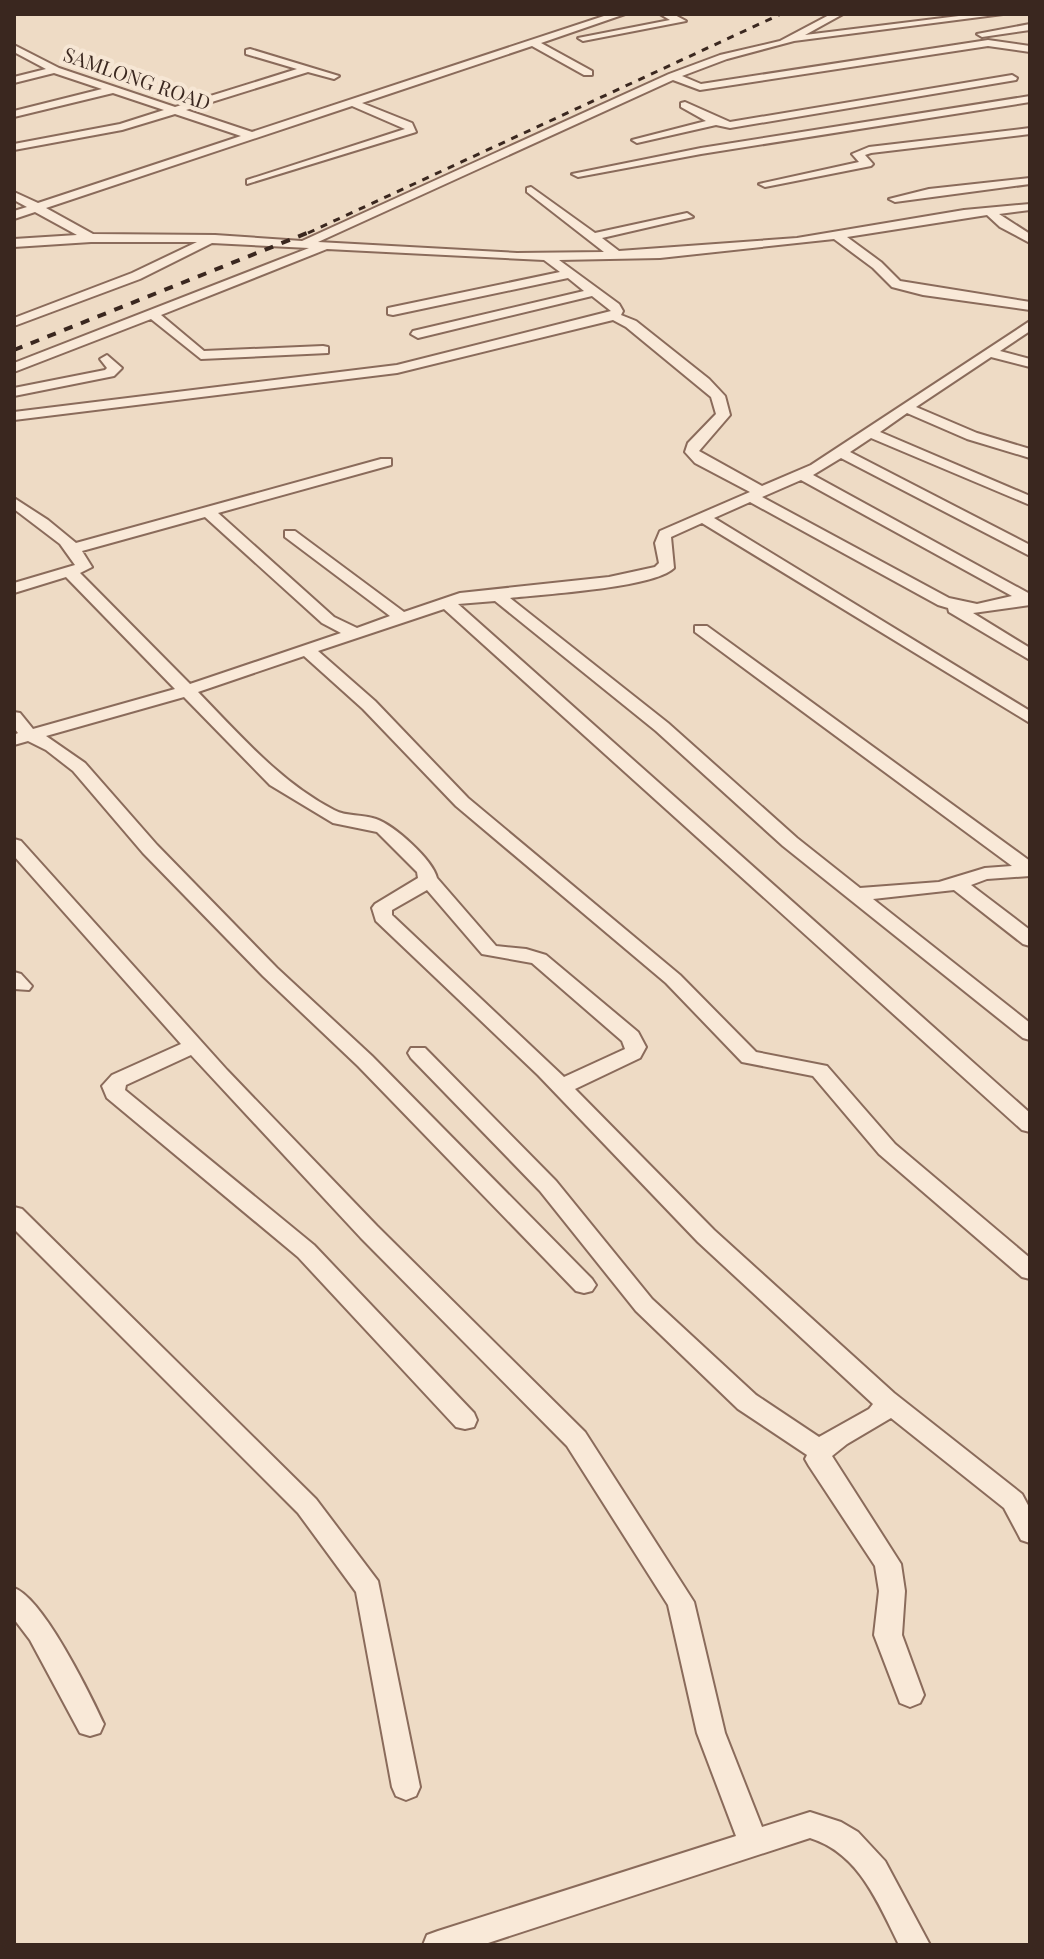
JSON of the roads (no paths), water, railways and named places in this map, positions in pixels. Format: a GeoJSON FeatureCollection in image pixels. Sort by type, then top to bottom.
{"type":"FeatureCollection","features":[{"type":"Feature","properties":{"kind":"street"},"geometry":{"type":"LineString","coordinates":[[14,215],[620,14]]}},
{"type":"Feature","properties":{"kind":"street"},"geometry":{"type":"LineString","coordinates":[[583,38],[681,21],[665,14]]}},
{"type":"Feature","properties":{"kind":"street"},"geometry":{"type":"LineString","coordinates":[[790,40],[838,14]]}},
{"type":"Feature","properties":{"kind":"street"},"geometry":{"type":"LineString","coordinates":[[303,243],[673,76],[724,57],[790,40],[998,14]]}},
{"type":"Feature","properties":{"kind":"street"},"geometry":{"type":"LineString","coordinates":[[836,56],[1030,27]]}},
{"type":"Feature","properties":{"kind":"street"},"geometry":{"type":"LineString","coordinates":[[533,43],[588,73]]}},
{"type":"Feature","properties":{"kind":"street"},"geometry":{"type":"LineString","coordinates":[[673,76],[700,87],[988,43],[1030,49]]}},
{"type":"Feature","properties":{"kind":"street","name":"SAMLONG ROAD"},"geometry":{"type":"LineString","coordinates":[[14,48],[55,70],[252,136]]}},
{"type":"Feature","properties":{"kind":"street"},"geometry":{"type":"LineString","coordinates":[[250,52],[334,76]]}},
{"type":"Feature","properties":{"kind":"street"},"geometry":{"type":"LineString","coordinates":[[14,147],[122,127],[309,68]]}},
{"type":"Feature","properties":{"kind":"street"},"geometry":{"type":"LineString","coordinates":[[14,80],[55,70]]}},
{"type":"Feature","properties":{"kind":"street"},"geometry":{"type":"LineString","coordinates":[[637,140],[716,122],[742,124],[1030,74]]}},
{"type":"Feature","properties":{"kind":"street"},"geometry":{"type":"LineString","coordinates":[[1012,78],[1012,82],[1030,92]]}},
{"type":"Feature","properties":{"kind":"street"},"geometry":{"type":"LineString","coordinates":[[14,114],[112,90]]}},
{"type":"Feature","properties":{"kind":"street"},"geometry":{"type":"LineString","coordinates":[[578,174],[701,151],[1030,99]]}},
{"type":"Feature","properties":{"kind":"street"},"geometry":{"type":"LineString","coordinates":[[251,182],[412,130],[408,125],[353,103]]}},
{"type":"Feature","properties":{"kind":"street"},"geometry":{"type":"LineString","coordinates":[[685,105],[716,122]]}},
{"type":"Feature","properties":{"kind":"street"},"geometry":{"type":"LineString","coordinates":[[765,184],[867,164],[858,154],[869,150],[1030,131]]}},
{"type":"Feature","properties":{"kind":"street"},"geometry":{"type":"LineString","coordinates":[[895,199],[926,192],[1030,181]]}},
{"type":"Feature","properties":{"kind":"street"},"geometry":{"type":"LineString","coordinates":[[531,190],[616,255]]}},
{"type":"Feature","properties":{"kind":"street"},"geometry":{"type":"LineString","coordinates":[[14,195],[91,238]]}},
{"type":"Feature","properties":{"kind":"street"},"geometry":{"type":"LineString","coordinates":[[14,243],[91,238],[215,239],[548,257],[616,255],[737,249],[1030,207]]}},
{"type":"Feature","properties":{"kind":"street"},"geometry":{"type":"LineString","coordinates":[[989,211],[1030,239]]}},
{"type":"Feature","properties":{"kind":"street"},"geometry":{"type":"LineString","coordinates":[[592,237],[687,217]]}},
{"type":"Feature","properties":{"kind":"street"},"geometry":{"type":"LineString","coordinates":[[836,235],[877,265],[896,284],[923,291],[1030,306]]}},
{"type":"Feature","properties":{"kind":"street"},"geometry":{"type":"LineString","coordinates":[[14,322],[136,276],[215,239]]}},
{"type":"Feature","properties":{"kind":"street"},"geometry":{"type":"LineString","coordinates":[[14,368],[328,245]]}},
{"type":"Feature","properties":{"kind":"street"},"geometry":{"type":"LineString","coordinates":[[548,257],[614,307],[617,311],[614,316]]}},
{"type":"Feature","properties":{"kind":"street"},"geometry":{"type":"LineString","coordinates":[[393,311],[570,274]]}},
{"type":"Feature","properties":{"kind":"street"},"geometry":{"type":"LineString","coordinates":[[418,334],[594,292]]}},
{"type":"Feature","properties":{"kind":"street"},"geometry":{"type":"LineString","coordinates":[[154,315],[201,355],[323,350]]}},
{"type":"Feature","properties":{"kind":"street"},"geometry":{"type":"LineString","coordinates":[[14,416],[397,369],[614,316],[640,331],[718,396],[723,415],[693,446],[692,452],[700,460],[1030,655]]}},
{"type":"Feature","properties":{"kind":"street"},"geometry":{"type":"LineString","coordinates":[[22,738],[189,690],[474,595],[609,582],[660,571],[666,568],[667,561],[661,540],[665,534],[802,475],[1028,329]]}},
{"type":"Feature","properties":{"kind":"street"},"geometry":{"type":"LineString","coordinates":[[991,353],[1030,363]]}},
{"type":"Feature","properties":{"kind":"street"},"geometry":{"type":"LineString","coordinates":[[14,392],[109,373],[115,368],[107,359]]}},
{"type":"Feature","properties":{"kind":"street"},"geometry":{"type":"LineString","coordinates":[[907,408],[951,428],[1030,454]]}},
{"type":"Feature","properties":{"kind":"street"},"geometry":{"type":"LineString","coordinates":[[869,432],[1030,501]]}},
{"type":"Feature","properties":{"kind":"street"},"geometry":{"type":"LineString","coordinates":[[840,452],[1030,551]]}},
{"type":"Feature","properties":{"kind":"street"},"geometry":{"type":"LineString","coordinates":[[72,549],[386,462]]}},
{"type":"Feature","properties":{"kind":"street"},"geometry":{"type":"LineString","coordinates":[[802,475],[1028,599]]}},
{"type":"Feature","properties":{"kind":"street"},"geometry":{"type":"LineString","coordinates":[[14,502],[84,562],[84,567],[14,588]]}},
{"type":"Feature","properties":{"kind":"street"},"geometry":{"type":"LineString","coordinates":[[208,512],[328,620],[357,634]]}},
{"type":"Feature","properties":{"kind":"street"},"geometry":{"type":"LineString","coordinates":[[702,517],[1030,718]]}},
{"type":"Feature","properties":{"kind":"street"},"geometry":{"type":"LineString","coordinates":[[290,534],[402,618]]}},
{"type":"Feature","properties":{"kind":"street"},"geometry":{"type":"LineString","coordinates":[[70,572],[276,781],[339,819],[368,822],[383,828],[426,870],[428,879],[489,950],[500,954],[528,953],[539,959],[631,1037],[636,1047],[633,1053],[561,1087]]}},
{"type":"Feature","properties":{"kind":"street"},"geometry":{"type":"LineString","coordinates":[[489,595],[511,604],[588,666],[790,842],[1030,1033]]}},
{"type":"Feature","properties":{"kind":"street"},"geometry":{"type":"LineString","coordinates":[[944,602],[977,609],[1028,599]]}},
{"type":"Feature","properties":{"kind":"street"},"geometry":{"type":"LineString","coordinates":[[447,603],[1030,1125]]}},
{"type":"Feature","properties":{"kind":"street"},"geometry":{"type":"LineString","coordinates":[[701,629],[1030,870]]}},
{"type":"Feature","properties":{"kind":"street"},"geometry":{"type":"LineString","coordinates":[[308,651],[369,705],[462,802],[673,979],[749,1057],[764,1062],[805,1065],[820,1071],[887,1149],[1030,1271]]}},
{"type":"Feature","properties":{"kind":"street"},"geometry":{"type":"LineString","coordinates":[[14,717],[22,738]]}},
{"type":"Feature","properties":{"kind":"street"},"geometry":{"type":"LineString","coordinates":[[22,738],[52,746],[79,767],[150,849],[248,950],[365,1061],[584,1285]]}},
{"type":"Feature","properties":{"kind":"street"},"geometry":{"type":"LineString","coordinates":[[14,845],[194,1046],[369,1232],[576,1439],[681,1602],[711,1733],[754,1844]]}},
{"type":"Feature","properties":{"kind":"street"},"geometry":{"type":"LineString","coordinates":[[857,894],[914,891],[985,874],[1030,870]]}},
{"type":"Feature","properties":{"kind":"street"},"geometry":{"type":"LineString","coordinates":[[428,879],[418,889],[382,908],[383,917],[561,1087],[706,1236],[885,1400],[1013,1501],[1030,1533]]}},
{"type":"Feature","properties":{"kind":"street"},"geometry":{"type":"LineString","coordinates":[[957,883],[1030,940]]}},
{"type":"Feature","properties":{"kind":"street"},"geometry":{"type":"LineString","coordinates":[[194,1046],[119,1080],[113,1086],[115,1093],[306,1251],[465,1420]]}},
{"type":"Feature","properties":{"kind":"street"},"geometry":{"type":"LineString","coordinates":[[418,1053],[548,1186],[644,1305],[747,1402],[820,1451]]}},
{"type":"Feature","properties":{"kind":"street"},"geometry":{"type":"LineString","coordinates":[[14,1215],[307,1506],[369,1589],[406,1787]]}},
{"type":"Feature","properties":{"kind":"street"},"geometry":{"type":"LineString","coordinates":[[885,1400],[886,1409],[877,1419],[827,1444],[820,1451],[818,1459],[888,1564],[892,1591],[888,1635],[910,1695]]}},
{"type":"Feature","properties":{"kind":"street"},"geometry":{"type":"LineString","coordinates":[[14,1599],[40,1632],[90,1724]]}},
{"type":"Feature","properties":{"kind":"street"},"geometry":{"type":"LineString","coordinates":[[438,1945],[810,1825],[832,1829],[857,1846],[880,1880],[915,1945]]}},
{"type":"Feature","properties":{"kind":"railway"},"geometry":{"type":"LineString","coordinates":[[308,233],[781,14]]}},
{"type":"Feature","properties":{"kind":"railway"},"geometry":{"type":"LineString","coordinates":[[14,350],[312,231]]}}]}
